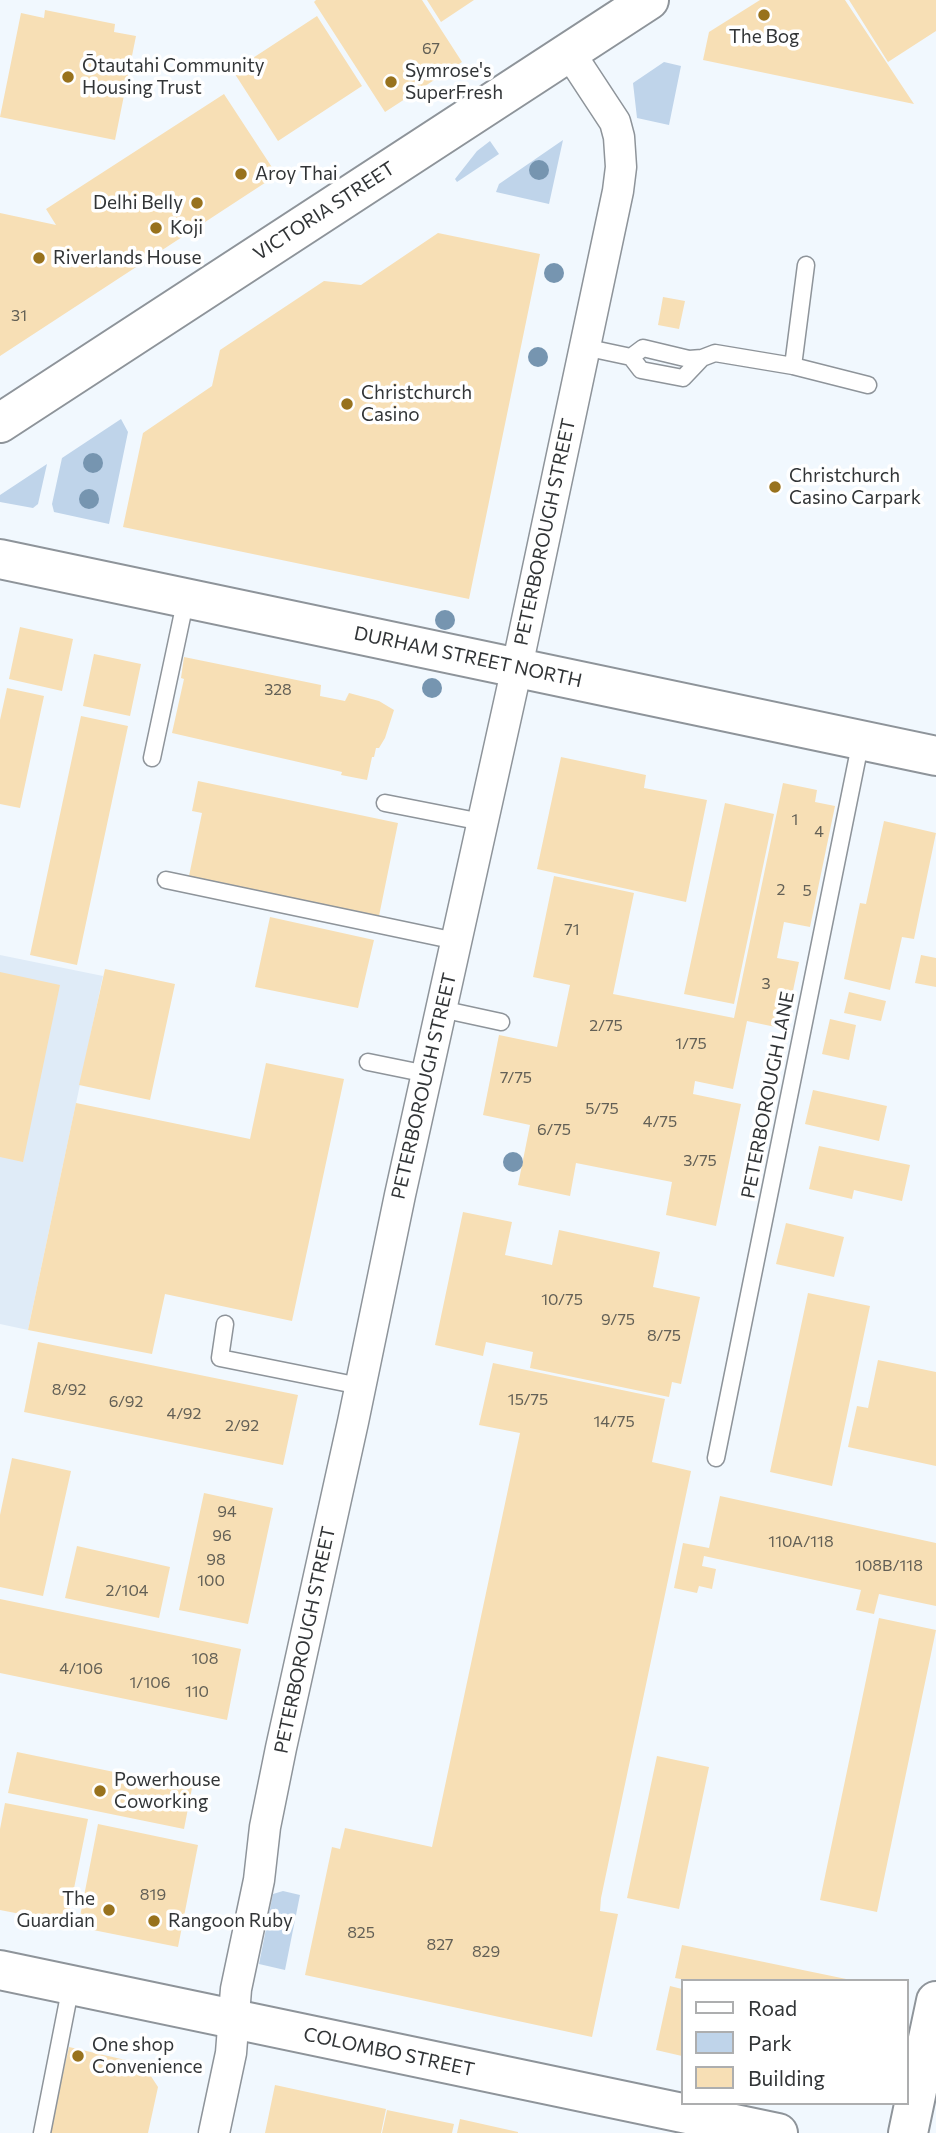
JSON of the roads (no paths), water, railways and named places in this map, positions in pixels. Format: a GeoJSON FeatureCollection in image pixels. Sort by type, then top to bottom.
{"type":"FeatureCollection","features":[{"type":"Feature","properties":{"kind":"street","name":"VICTORIA STREET"},"geometry":{"type":"LineString","coordinates":[[0,424],[649,0]]}},
{"type":"Feature","properties":{"kind":"street","name":"PETERBOROUGH STREET"},"geometry":{"type":"LineString","coordinates":[[214,2133],[231,2053],[236,1989],[259,1880],[265,1828],[618,191],[621,152],[615,122],[569,52]]}},
{"type":"Feature","properties":{"kind":"street","name":"DURHAM STREET NORTH"},"geometry":{"type":"LineString","coordinates":[[0,559],[936,756]]}},
{"type":"Feature","properties":{"kind":"street","name":"COLOMBO STREET"},"geometry":{"type":"LineString","coordinates":[[0,1970],[778,2133]]}},
{"type":"Feature","properties":{"kind":"street"},"geometry":{"type":"LineString","coordinates":[[908,2133],[936,2001]]}},
{"type":"Feature","properties":{"kind":"lane"},"geometry":{"type":"LineString","coordinates":[[793,366],[806,265]]}},
{"type":"Feature","properties":{"kind":"lane"},"geometry":{"type":"LineString","coordinates":[[584,347],[631,356],[643,348],[689,359],[715,353],[793,366],[868,385]]}},
{"type":"Feature","properties":{"kind":"lane"},"geometry":{"type":"LineString","coordinates":[[152,758],[186,598]]}},
{"type":"Feature","properties":{"kind":"lane","name":"PETERBOROUGH LANE"},"geometry":{"type":"LineString","coordinates":[[716,1458],[861,740]]}},
{"type":"Feature","properties":{"kind":"lane"},"geometry":{"type":"LineString","coordinates":[[385,803],[482,822]]}},
{"type":"Feature","properties":{"kind":"lane"},"geometry":{"type":"LineString","coordinates":[[166,880],[456,941]]}},
{"type":"Feature","properties":{"kind":"lane"},"geometry":{"type":"LineString","coordinates":[[441,1009],[502,1021]]}},
{"type":"Feature","properties":{"kind":"lane"},"geometry":{"type":"LineString","coordinates":[[368,1062],[426,1074]]}},
{"type":"Feature","properties":{"kind":"lane"},"geometry":{"type":"LineString","coordinates":[[225,1324],[219,1358],[360,1386]]}},
{"type":"Feature","properties":{"kind":"lane"},"geometry":{"type":"LineString","coordinates":[[42,2133],[71,1985]]}},
{"type":"Feature","properties":{"kind":"place","name":"The Bog"},"geometry":{"type":"Point","coordinates":[764,15]}},
{"type":"Feature","properties":{"kind":"place","name":"Ōtautahi Community Housing Trust"},"geometry":{"type":"Point","coordinates":[68,77]}},
{"type":"Feature","properties":{"kind":"place","name":"Symrose's SuperFresh"},"geometry":{"type":"Point","coordinates":[391,82]}},
{"type":"Feature","properties":{"kind":"place","name":"Aroy Thai"},"geometry":{"type":"Point","coordinates":[241,174]}},
{"type":"Feature","properties":{"kind":"place","name":"Delhi Belly"},"geometry":{"type":"Point","coordinates":[197,203]}},
{"type":"Feature","properties":{"kind":"place","name":"Koji"},"geometry":{"type":"Point","coordinates":[156,228]}},
{"type":"Feature","properties":{"kind":"place","name":"Riverlands House"},"geometry":{"type":"Point","coordinates":[39,258]}},
{"type":"Feature","properties":{"kind":"place","name":"Christchurch Casino"},"geometry":{"type":"Point","coordinates":[347,404]}},
{"type":"Feature","properties":{"kind":"place","name":"Christchurch Casino Carpark"},"geometry":{"type":"Point","coordinates":[775,487]}},
{"type":"Feature","properties":{"kind":"place","name":"Powerhouse Coworking"},"geometry":{"type":"Point","coordinates":[100,1791]}},
{"type":"Feature","properties":{"kind":"place","name":"The Guardian"},"geometry":{"type":"Point","coordinates":[109,1910]}},
{"type":"Feature","properties":{"kind":"place","name":"Rangoon Ruby"},"geometry":{"type":"Point","coordinates":[154,1921]}},
{"type":"Feature","properties":{"kind":"place","name":"One shop Convenience"},"geometry":{"type":"Point","coordinates":[78,2056]}}]}
